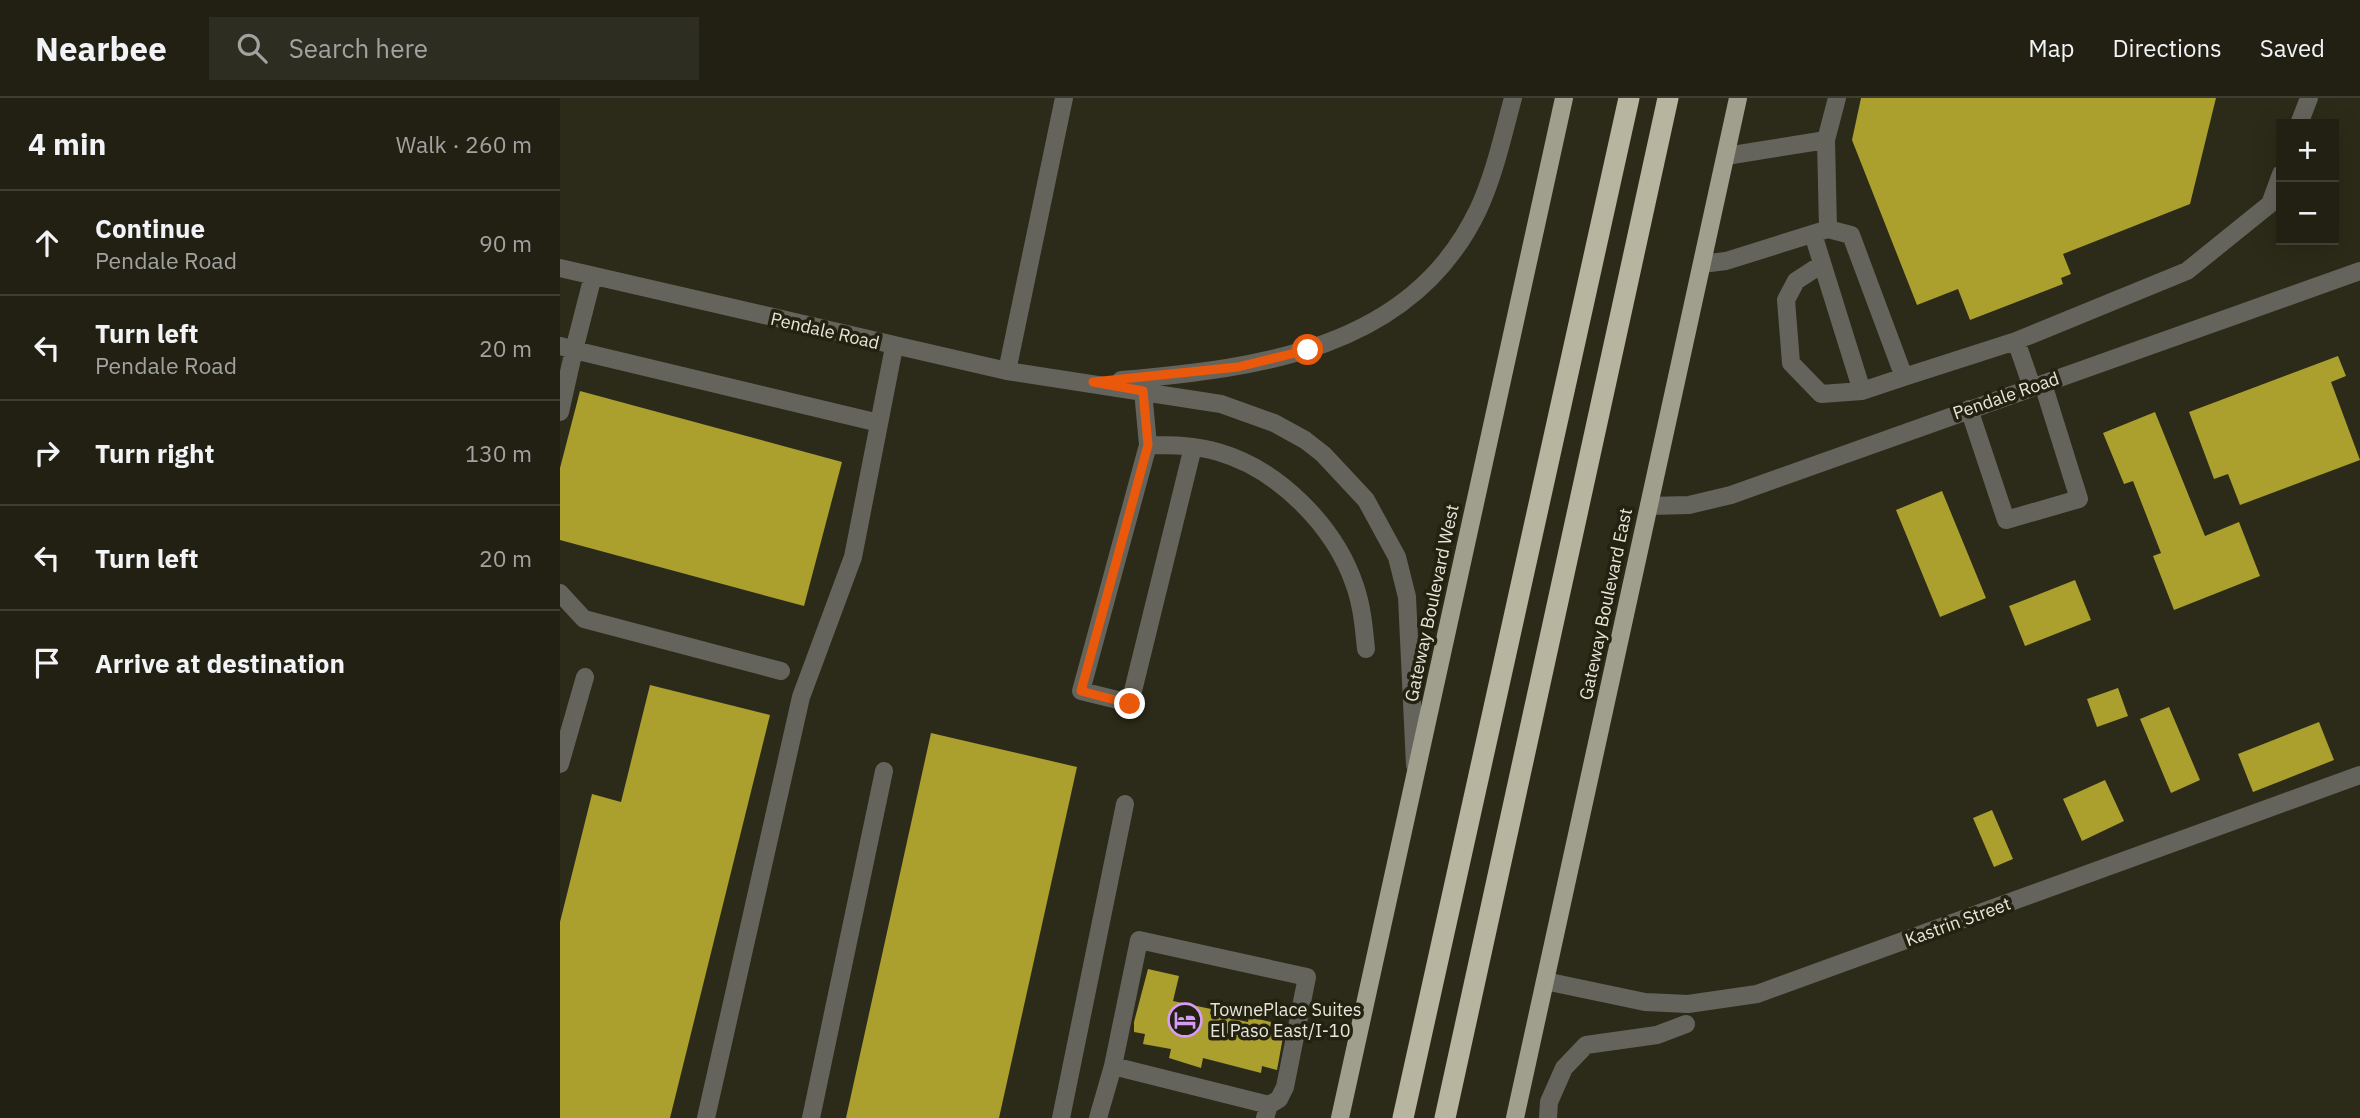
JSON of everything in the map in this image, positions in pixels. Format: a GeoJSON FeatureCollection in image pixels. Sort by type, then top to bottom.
{"type":"FeatureCollection","features":[{"type":"Feature","properties":{"kind":"highway"},"geometry":{"type":"LineString","coordinates":[[1403,1118],[1629,98]]}},
{"type":"Feature","properties":{"kind":"highway"},"geometry":{"type":"LineString","coordinates":[[1444,1118],[1668,98]]}},
{"type":"Feature","properties":{"kind":"main road","name":"Gateway Boulevard West"},"geometry":{"type":"LineString","coordinates":[[1340,1118],[1564,98]]}},
{"type":"Feature","properties":{"kind":"main road","name":"Gateway Boulevard East"},"geometry":{"type":"LineString","coordinates":[[1515,1118],[1738,98]]}},
{"type":"Feature","properties":{"kind":"street"},"geometry":{"type":"LineString","coordinates":[[1007,371],[1064,98]]}},
{"type":"Feature","properties":{"kind":"street","name":"Pendale Road"},"geometry":{"type":"LineString","coordinates":[[1093,382],[1238,367],[1308,350],[1381,319],[1431,280],[1465,234],[1479,208],[1513,98]]}},
{"type":"Feature","properties":{"kind":"street"},"geometry":{"type":"LineString","coordinates":[[1837,98],[1826,140],[1822,264],[1862,391]]}},
{"type":"Feature","properties":{"kind":"street"},"geometry":{"type":"LineString","coordinates":[[2301,119],[2308,98]]}},
{"type":"Feature","properties":{"kind":"street"},"geometry":{"type":"LineString","coordinates":[[1726,156],[1826,140]]}},
{"type":"Feature","properties":{"kind":"street"},"geometry":{"type":"LineString","coordinates":[[1822,264],[1796,281],[1786,300],[1791,363],[1821,394],[1862,391],[2016,341],[2187,271],[2270,204],[2278,182]]}},
{"type":"Feature","properties":{"kind":"street"},"geometry":{"type":"LineString","coordinates":[[1702,264],[1726,261],[1821,231],[1850,235],[1904,377]]}},
{"type":"Feature","properties":{"kind":"street","name":"Pendale Road"},"geometry":{"type":"LineString","coordinates":[[560,268],[1007,371],[1093,382],[1221,404],[1274,423],[1323,454],[1366,500],[1397,557],[1407,597],[1415,775]]}},
{"type":"Feature","properties":{"kind":"street","name":"Pendale Road"},"geometry":{"type":"LineString","coordinates":[[1649,506],[1689,505],[1731,495],[2360,271]]}},
{"type":"Feature","properties":{"kind":"street"},"geometry":{"type":"LineString","coordinates":[[560,412],[567,348],[593,276]]}},
{"type":"Feature","properties":{"kind":"street"},"geometry":{"type":"LineString","coordinates":[[1969,409],[2006,520],[2079,499],[2038,386],[2016,341]]}},
{"type":"Feature","properties":{"kind":"street"},"geometry":{"type":"LineString","coordinates":[[706,1118],[801,697],[853,556],[894,347]]}},
{"type":"Feature","properties":{"kind":"street"},"geometry":{"type":"LineString","coordinates":[[567,348],[879,423]]}},
{"type":"Feature","properties":{"kind":"street"},"geometry":{"type":"LineString","coordinates":[[1143,391],[1148,445],[1081,691],[1130,704],[1193,447]]}},
{"type":"Feature","properties":{"kind":"street"},"geometry":{"type":"LineString","coordinates":[[1148,445],[1193,447],[1219,452],[1256,469],[1286,488],[1312,515],[1341,555],[1355,585],[1366,649]]}},
{"type":"Feature","properties":{"kind":"street"},"geometry":{"type":"LineString","coordinates":[[560,593],[584,619],[780,671]]}},
{"type":"Feature","properties":{"kind":"street"},"geometry":{"type":"LineString","coordinates":[[560,764],[585,677]]}},
{"type":"Feature","properties":{"kind":"street"},"geometry":{"type":"LineString","coordinates":[[811,1118],[884,771]]}},
{"type":"Feature","properties":{"kind":"street","name":"Kastrin Street"},"geometry":{"type":"LineString","coordinates":[[1545,981],[1645,1002],[1688,1004],[1757,994],[2360,775]]}},
{"type":"Feature","properties":{"kind":"street"},"geometry":{"type":"LineString","coordinates":[[1061,1118],[1125,804]]}},
{"type":"Feature","properties":{"kind":"street"},"geometry":{"type":"LineString","coordinates":[[1098,1118],[1139,940],[1307,977],[1285,1087],[1279,1099],[1267,1111],[1112,1066]]}},
{"type":"Feature","properties":{"kind":"street"},"geometry":{"type":"LineString","coordinates":[[1548,1118],[1549,1102],[1564,1068],[1586,1045],[1657,1035],[1686,1024]]}},
{"type":"Feature","properties":{"kind":"building"},"geometry":{"type":"Polygon","coordinates":[[[1861,98],[2216,98],[2190,204],[2063,254],[2071,274],[2061,278],[2063,284],[1970,320],[1958,289],[1917,305],[1852,140],[1861,98]]]}},
{"type":"Feature","properties":{"kind":"building"},"geometry":{"type":"Polygon","coordinates":[[[2338,356],[2346,376],[2331,382],[2360,460],[2240,505],[2228,474],[2214,479],[2189,412],[2338,356]]]}},
{"type":"Feature","properties":{"kind":"building"},"geometry":{"type":"Polygon","coordinates":[[[580,391],[842,462],[804,606],[560,540],[560,468],[580,391]]]}},
{"type":"Feature","properties":{"kind":"building"},"geometry":{"type":"Polygon","coordinates":[[[2155,412],[2205,536],[2239,522],[2260,576],[2174,610],[2153,556],[2161,553],[2133,481],[2124,484],[2103,433],[2155,412]]]}},
{"type":"Feature","properties":{"kind":"building"},"geometry":{"type":"Polygon","coordinates":[[[1942,491],[1986,598],[1940,617],[1896,510],[1942,491]]]}},
{"type":"Feature","properties":{"kind":"building"},"geometry":{"type":"Polygon","coordinates":[[[2075,580],[2091,620],[2025,646],[2009,606],[2075,580]]]}},
{"type":"Feature","properties":{"kind":"building"},"geometry":{"type":"Polygon","coordinates":[[[650,685],[770,715],[670,1118],[560,1118],[560,922],[592,794],[621,802],[650,685]]]}},
{"type":"Feature","properties":{"kind":"building"},"geometry":{"type":"Polygon","coordinates":[[[2118,688],[2128,716],[2097,727],[2087,699],[2118,688]]]}},
{"type":"Feature","properties":{"kind":"building"},"geometry":{"type":"Polygon","coordinates":[[[2169,707],[2200,780],[2171,793],[2140,719],[2169,707]]]}},
{"type":"Feature","properties":{"kind":"building"},"geometry":{"type":"Polygon","coordinates":[[[2319,722],[2334,760],[2253,792],[2238,754],[2319,722]]]}},
{"type":"Feature","properties":{"kind":"building"},"geometry":{"type":"Polygon","coordinates":[[[931,733],[1077,767],[999,1118],[846,1118],[931,733]]]}},
{"type":"Feature","properties":{"kind":"building"},"geometry":{"type":"Polygon","coordinates":[[[2105,780],[2124,821],[2082,841],[2063,799],[2105,780]]]}},
{"type":"Feature","properties":{"kind":"building"},"geometry":{"type":"Polygon","coordinates":[[[1992,810],[2013,859],[1994,867],[1973,818],[1992,810]]]}},
{"type":"Feature","properties":{"kind":"building","name":"TownePlace Suites El Paso East/I-10"},"geometry":{"type":"Polygon","coordinates":[[[1148,969],[1179,976],[1173,1001],[1211,1009],[1210,1014],[1248,1022],[1249,1017],[1271,1022],[1269,1033],[1283,1037],[1277,1070],[1262,1066],[1261,1073],[1203,1058],[1201,1068],[1169,1058],[1171,1049],[1143,1044],[1145,1034],[1134,1032],[1134,1022],[1148,969]]]}},
{"type":"Feature","properties":{"kind":"place","name":"TownePlace Suites El Paso East/I-10"},"geometry":{"type":"Point","coordinates":[1185,1020]}},
{"type":"Feature","properties":{"kind":"route"},"geometry":{"type":"LineString","coordinates":[[1130,704],[1081,691],[1148,445],[1143,391],[1093,382],[1238,367],[1308,350]]}}]}
